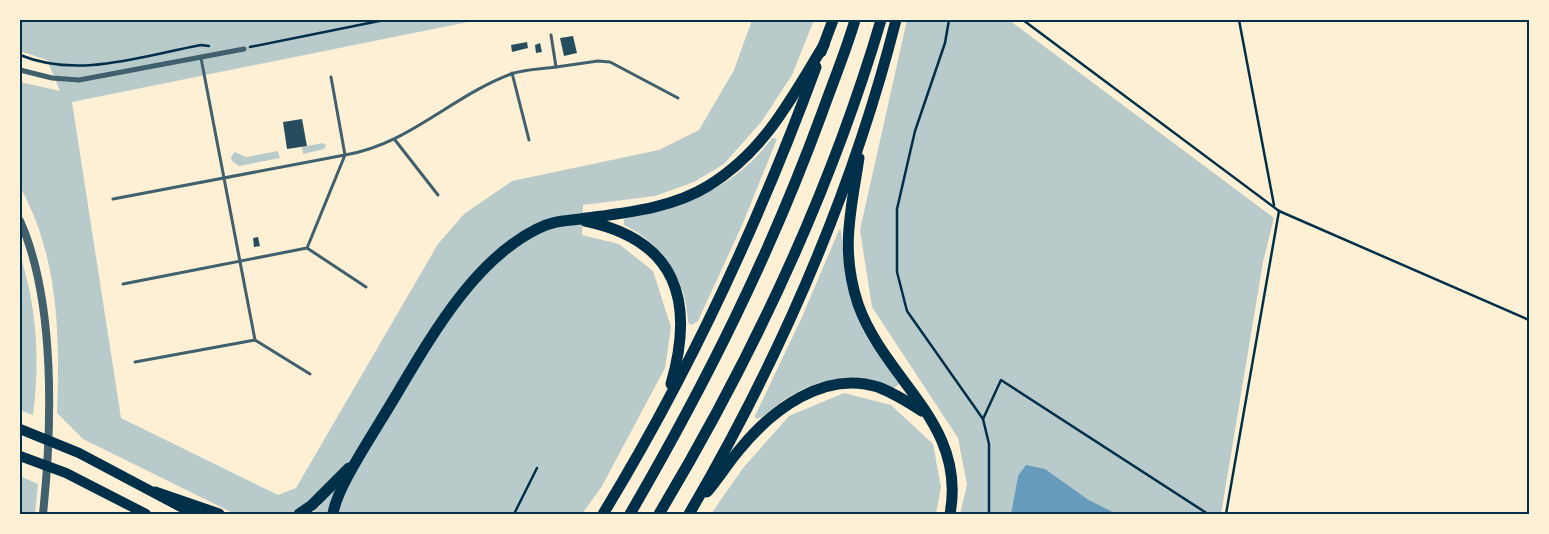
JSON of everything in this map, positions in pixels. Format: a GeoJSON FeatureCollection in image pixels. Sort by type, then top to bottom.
{"type":"FeatureCollection","features":[{"type":"Feature","properties":{"kind":"highway"},"geometry":{"type":"LineString","coordinates":[[603,514],[664,410],[694,351],[757,215],[824,45],[832,20]]}},
{"type":"Feature","properties":{"kind":"highway"},"geometry":{"type":"LineString","coordinates":[[630,514],[704,384],[742,306],[800,174],[855,20]]}},
{"type":"Feature","properties":{"kind":"highway"},"geometry":{"type":"LineString","coordinates":[[659,514],[695,453],[786,271],[814,209],[852,109],[881,20]]}},
{"type":"Feature","properties":{"kind":"highway"},"geometry":{"type":"LineString","coordinates":[[689,513],[771,358],[824,240],[863,131],[896,20]]}},
{"type":"Feature","properties":{"kind":"highway"},"geometry":{"type":"LineString","coordinates":[[332,514],[356,461],[442,323],[484,271],[514,243],[536,229],[555,221],[579,219],[671,202],[706,188],[732,170],[758,146],[778,120],[824,45]]}},
{"type":"Feature","properties":{"kind":"highway"},"geometry":{"type":"LineString","coordinates":[[863,131],[848,230],[848,259],[852,282],[858,304],[874,339],[944,441],[954,480],[950,514]]}},
{"type":"Feature","properties":{"kind":"highway"},"geometry":{"type":"LineString","coordinates":[[579,219],[608,226],[636,239],[664,265],[676,289],[681,303],[682,330],[679,357],[664,410]]}},
{"type":"Feature","properties":{"kind":"highway"},"geometry":{"type":"LineString","coordinates":[[689,513],[754,434],[778,412],[806,394],[837,384],[863,385],[890,392],[926,414]]}},
{"type":"Feature","properties":{"kind":"highway"},"geometry":{"type":"LineString","coordinates":[[20,429],[79,453],[194,514]]}},
{"type":"Feature","properties":{"kind":"highway"},"geometry":{"type":"LineString","coordinates":[[20,456],[66,473],[146,514]]}},
{"type":"Feature","properties":{"kind":"highway"},"geometry":{"type":"LineString","coordinates":[[300,514],[312,505],[356,461]]}},
{"type":"Feature","properties":{"kind":"highway"},"geometry":{"type":"LineString","coordinates":[[155,492],[219,514]]}},
{"type":"Feature","properties":{"kind":"street"},"geometry":{"type":"LineString","coordinates":[[20,70],[52,78],[79,80],[244,49]]}},
{"type":"Feature","properties":{"kind":"street"},"geometry":{"type":"LineString","coordinates":[[20,221],[31,250],[43,307],[48,370],[46,486],[43,514]]}},
{"type":"Feature","properties":{"kind":"lane"},"geometry":{"type":"LineString","coordinates":[[551,35],[556,67]]}},
{"type":"Feature","properties":{"kind":"lane"},"geometry":{"type":"LineString","coordinates":[[201,58],[255,340]]}},
{"type":"Feature","properties":{"kind":"lane"},"geometry":{"type":"LineString","coordinates":[[112,200],[365,151],[395,140],[432,116],[512,73],[598,61],[610,62],[678,98]]}},
{"type":"Feature","properties":{"kind":"lane"},"geometry":{"type":"LineString","coordinates":[[512,73],[529,140]]}},
{"type":"Feature","properties":{"kind":"lane"},"geometry":{"type":"LineString","coordinates":[[307,248],[345,154],[332,78]]}},
{"type":"Feature","properties":{"kind":"lane"},"geometry":{"type":"LineString","coordinates":[[395,140],[438,195]]}},
{"type":"Feature","properties":{"kind":"lane"},"geometry":{"type":"LineString","coordinates":[[123,284],[307,248],[366,287]]}},
{"type":"Feature","properties":{"kind":"lane"},"geometry":{"type":"LineString","coordinates":[[135,362],[255,340],[310,374]]}},
{"type":"Feature","properties":{"kind":"path"},"geometry":{"type":"LineString","coordinates":[[244,49],[384,20]]}},
{"type":"Feature","properties":{"kind":"path"},"geometry":{"type":"LineString","coordinates":[[949,20],[944,43],[915,131],[896,209],[897,272],[907,311],[984,419],[989,444],[989,514]]}},
{"type":"Feature","properties":{"kind":"path"},"geometry":{"type":"LineString","coordinates":[[1023,20],[1279,211],[1529,320]]}},
{"type":"Feature","properties":{"kind":"path"},"geometry":{"type":"LineString","coordinates":[[1239,20],[1274,206]]}},
{"type":"Feature","properties":{"kind":"path"},"geometry":{"type":"LineString","coordinates":[[20,55],[68,67],[88,66],[201,45],[209,46],[215,55]]}},
{"type":"Feature","properties":{"kind":"path"},"geometry":{"type":"LineString","coordinates":[[1226,514],[1279,211]]}},
{"type":"Feature","properties":{"kind":"path"},"geometry":{"type":"LineString","coordinates":[[984,419],[1001,380],[1208,514]]}},
{"type":"Feature","properties":{"kind":"path"},"geometry":{"type":"LineString","coordinates":[[514,514],[537,468]]}},
{"type":"Feature","properties":{"kind":"shaded area"},"geometry":{"type":"Polygon","coordinates":[[[20,20],[478,20],[72,102],[121,418],[278,495],[296,488],[438,244],[464,214],[512,181],[659,150],[699,130],[734,70],[752,20],[814,20],[792,75],[762,121],[724,164],[694,182],[655,196],[583,205],[582,235],[619,244],[653,271],[671,327],[665,368],[602,486],[582,514],[330,514],[328,510],[327,514],[311,514],[321,505],[312,499],[290,514],[235,514],[83,439],[57,413],[57,326],[50,269],[43,241],[20,187],[20,82],[60,91],[47,60],[20,51],[20,20]]]}},
{"type":"Feature","properties":{"kind":"shaded area"},"geometry":{"type":"Polygon","coordinates":[[[907,20],[1009,20],[1274,218],[1263,262],[1221,514],[1117,514],[1087,499],[1018,476],[1011,514],[960,514],[967,485],[958,438],[872,307],[860,230],[907,20]]]}},
{"type":"Feature","properties":{"kind":"shaded area"},"geometry":{"type":"Polygon","coordinates":[[[772,138],[777,139],[743,223],[698,321],[691,325],[688,322],[683,291],[670,264],[650,242],[624,225],[624,219],[667,208],[706,193],[742,170],[772,138]]]}},
{"type":"Feature","properties":{"kind":"shaded area"},"geometry":{"type":"Polygon","coordinates":[[[323,143],[326,145],[324,149],[303,154],[302,147],[323,143]]]}},
{"type":"Feature","properties":{"kind":"shaded area"},"geometry":{"type":"Polygon","coordinates":[[[278,151],[280,158],[239,166],[232,161],[231,157],[235,152],[246,157],[278,151]]]}},
{"type":"Feature","properties":{"kind":"shaded area"},"geometry":{"type":"Polygon","coordinates":[[[839,230],[841,230],[848,286],[856,313],[872,345],[899,384],[894,388],[852,379],[824,382],[797,392],[756,419],[755,416],[802,317],[839,230]]]}},
{"type":"Feature","properties":{"kind":"shaded area"},"geometry":{"type":"Polygon","coordinates":[[[20,255],[30,294],[36,334],[36,375],[33,415],[20,410],[20,255]]]}},
{"type":"Feature","properties":{"kind":"shaded area"},"geometry":{"type":"Polygon","coordinates":[[[844,393],[891,405],[933,444],[941,487],[936,514],[711,514],[743,468],[789,416],[844,393]]]}},
{"type":"Feature","properties":{"kind":"shaded area"},"geometry":{"type":"Polygon","coordinates":[[[20,476],[38,484],[35,514],[20,514],[20,476]]]}},
{"type":"Feature","properties":{"kind":"water"},"geometry":{"type":"Polygon","coordinates":[[[1026,465],[1045,469],[1087,499],[1117,514],[1011,514],[1018,476],[1026,465]]]}},
{"type":"Feature","properties":{"kind":"building"},"geometry":{"type":"Polygon","coordinates":[[[573,36],[577,53],[564,56],[560,38],[573,36]]]}},
{"type":"Feature","properties":{"kind":"building"},"geometry":{"type":"Polygon","coordinates":[[[527,42],[528,48],[512,52],[511,45],[527,42]]]}},
{"type":"Feature","properties":{"kind":"building"},"geometry":{"type":"Polygon","coordinates":[[[540,43],[542,52],[536,53],[535,45],[540,43]]]}},
{"type":"Feature","properties":{"kind":"building"},"geometry":{"type":"Polygon","coordinates":[[[302,119],[307,146],[287,149],[283,122],[302,119]]]}},
{"type":"Feature","properties":{"kind":"building"},"geometry":{"type":"Polygon","coordinates":[[[258,237],[260,246],[254,247],[253,238],[258,237]]]}}]}
